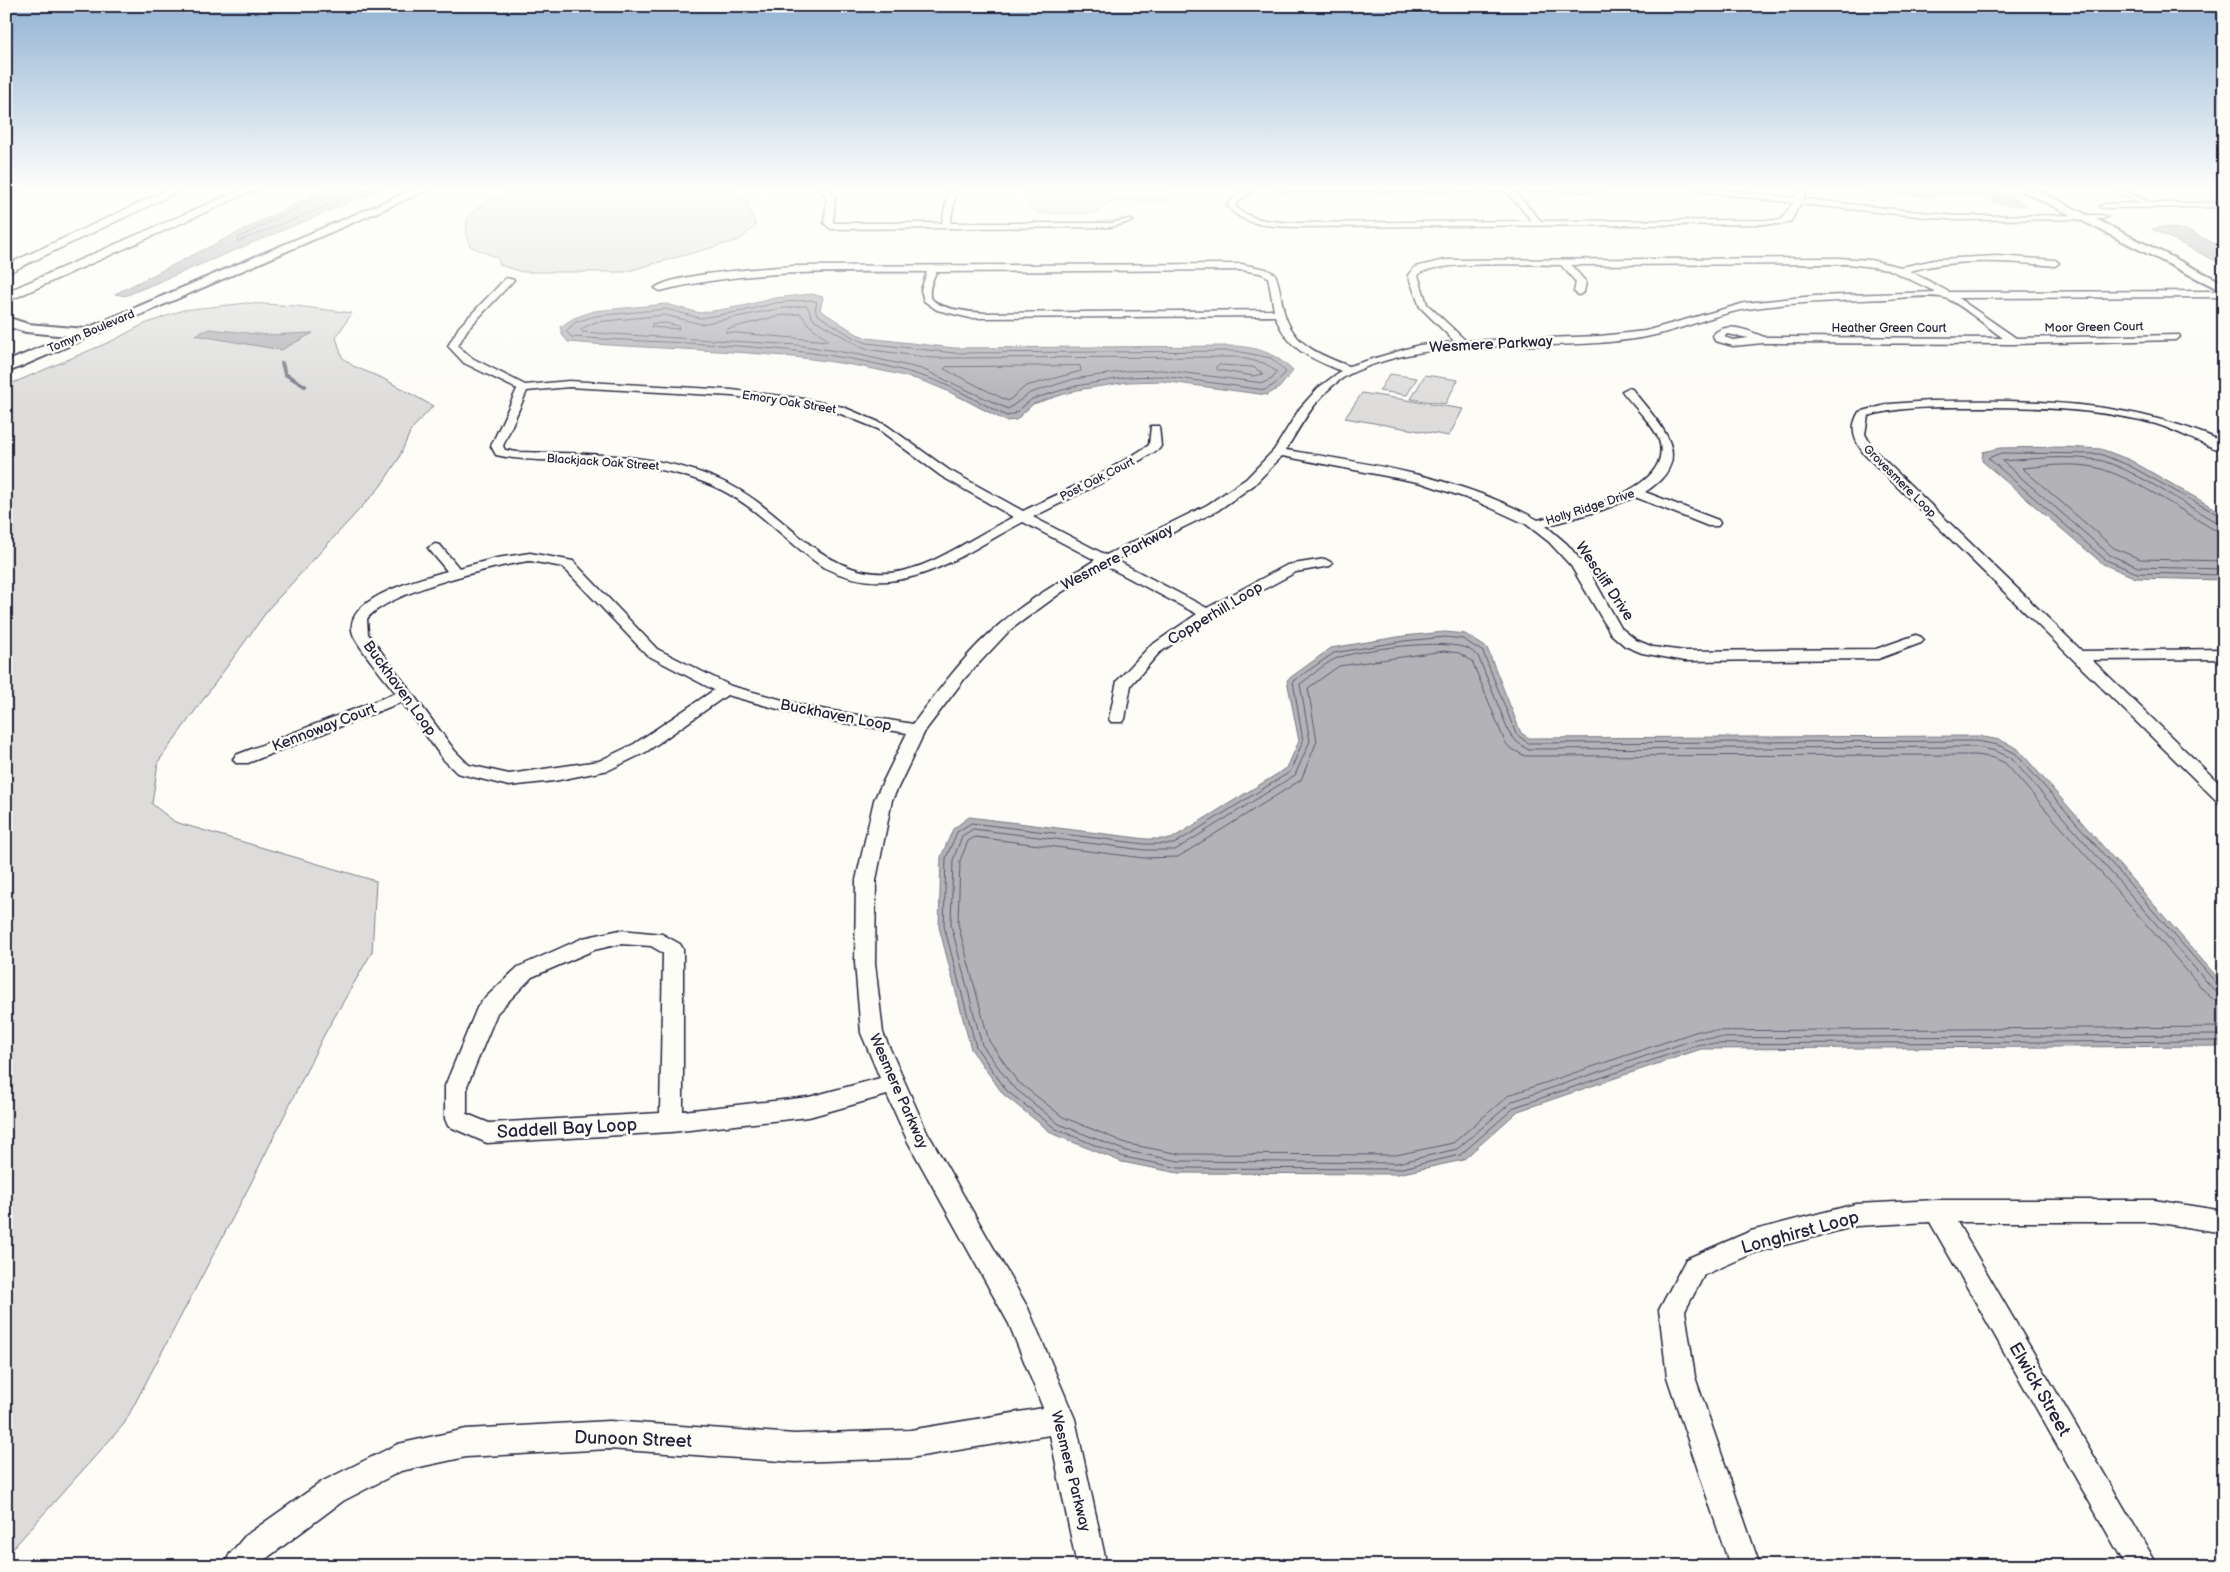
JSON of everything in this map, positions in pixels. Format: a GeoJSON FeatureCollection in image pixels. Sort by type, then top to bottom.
{"type":"FeatureCollection","features":[{"type":"Feature","properties":{"kind":"highway"},"geometry":{"type":"LineString","coordinates":[[6,270],[22,262]]}},
{"type":"Feature","properties":{"kind":"highway"},"geometry":{"type":"LineString","coordinates":[[6,289],[62,262]]}},
{"type":"Feature","properties":{"kind":"highway"},"geometry":{"type":"LineString","coordinates":[[6,298],[87,262]]}},
{"type":"Feature","properties":{"kind":"street","name":"Tomyn Boulevard"},"geometry":{"type":"LineString","coordinates":[[6,368],[252,262]]}},
{"type":"Feature","properties":{"kind":"street"},"geometry":{"type":"LineString","coordinates":[[1463,344],[1423,305],[1413,275],[1418,270],[1445,263],[1521,262]]}},
{"type":"Feature","properties":{"kind":"street"},"geometry":{"type":"LineString","coordinates":[[1563,262],[1581,282],[1579,292]]}},
{"type":"Feature","properties":{"kind":"street"},"geometry":{"type":"LineString","coordinates":[[1862,262],[1901,270],[1946,295],[2014,341]]}},
{"type":"Feature","properties":{"kind":"street"},"geometry":{"type":"LineString","coordinates":[[1901,270],[1934,262]]}},
{"type":"Feature","properties":{"kind":"street"},"geometry":{"type":"LineString","coordinates":[[2050,262],[2055,263]]}},
{"type":"Feature","properties":{"kind":"street"},"geometry":{"type":"LineString","coordinates":[[2173,262],[2224,288]]}},
{"type":"Feature","properties":{"kind":"street"},"geometry":{"type":"LineString","coordinates":[[2196,262],[2224,278]]}},
{"type":"Feature","properties":{"kind":"street"},"geometry":{"type":"LineString","coordinates":[[660,288],[688,280],[766,271],[1241,267],[1263,271],[1272,276],[1278,313],[1290,339],[1303,350],[1349,370]]}},
{"type":"Feature","properties":{"kind":"street"},"geometry":{"type":"LineString","coordinates":[[932,270],[925,293],[928,300],[940,308],[962,314],[985,316],[1278,313]]}},
{"type":"Feature","properties":{"kind":"street"},"geometry":{"type":"LineString","coordinates":[[509,280],[463,329],[453,346],[460,357],[473,365],[516,383],[523,388]]}},
{"type":"Feature","properties":{"kind":"street","name":"Wesmere Parkway"},"geometry":{"type":"LineString","coordinates":[[1092,1566],[1061,1419],[1019,1317],[916,1136],[872,1033],[865,963],[866,880],[883,800],[918,730],[959,675],[1005,628],[1057,589],[1104,561],[1212,508],[1250,482],[1279,452],[1304,410],[1322,390],[1349,370],[1419,348],[1463,344],[1600,339],[1646,334],[1745,306],[1815,299],[1946,295],[2224,294]]}},
{"type":"Feature","properties":{"kind":"street","name":"Wesmere Parkway"},"geometry":{"type":"LineString","coordinates":[[1869,297],[1956,302],[2224,300]]}},
{"type":"Feature","properties":{"kind":"street"},"geometry":{"type":"LineString","coordinates":[[6,321],[26,328],[87,333]]}},
{"type":"Feature","properties":{"kind":"street","name":"Moor Green Court"},"geometry":{"type":"LineString","coordinates":[[2014,341],[2175,337]]}},
{"type":"Feature","properties":{"kind":"street","name":"Heather Green Court"},"geometry":{"type":"LineString","coordinates":[[1763,340],[2014,341]]}},
{"type":"Feature","properties":{"kind":"street","name":"Emory Oak Street"},"geometry":{"type":"LineString","coordinates":[[523,388],[577,384],[723,392],[798,401],[839,409],[882,427],[945,473],[1022,517],[1207,614]]}},
{"type":"Feature","properties":{"kind":"street","name":"Blackjack Oak Street"},"geometry":{"type":"LineString","coordinates":[[523,388],[497,446],[500,452],[517,456],[648,463],[679,469],[713,481],[744,498],[831,567],[858,576],[894,577],[925,568],[1022,517]]}},
{"type":"Feature","properties":{"kind":"street","name":"Holly Ridge Drive"},"geometry":{"type":"LineString","coordinates":[[1536,524],[1592,509],[1637,493],[1658,478],[1666,462],[1665,440],[1628,391]]}},
{"type":"Feature","properties":{"kind":"street","name":"Grovesmere Loop"},"geometry":{"type":"LineString","coordinates":[[2223,796],[1869,452],[1858,437],[1858,424],[1863,414],[1883,407],[1918,404],[2079,405],[2134,415],[2169,425],[2224,447]]}},
{"type":"Feature","properties":{"kind":"street","name":"Post Oak Court"},"geometry":{"type":"LineString","coordinates":[[1022,517],[1131,463],[1154,446],[1155,428]]}},
{"type":"Feature","properties":{"kind":"street","name":"Wescliff Drive"},"geometry":{"type":"LineString","coordinates":[[1279,452],[1403,475],[1450,487],[1489,501],[1536,524],[1571,555],[1593,588],[1616,631],[1637,646],[1659,654],[1686,656],[1878,654],[1916,640]]}},
{"type":"Feature","properties":{"kind":"street"},"geometry":{"type":"LineString","coordinates":[[1637,493],[1713,523]]}},
{"type":"Feature","properties":{"kind":"street"},"geometry":{"type":"LineString","coordinates":[[435,548],[457,574]]}},
{"type":"Feature","properties":{"kind":"street","name":"Buckhaven Loop"},"geometry":{"type":"LineString","coordinates":[[725,689],[640,748],[603,766],[554,775],[509,780],[463,769],[449,755],[360,634],[360,619],[371,606],[400,592],[501,560],[530,557],[551,559],[568,564],[652,652],[725,689],[807,712],[918,730]]}},
{"type":"Feature","properties":{"kind":"street","name":"Copperhill Loop"},"geometry":{"type":"LineString","coordinates":[[1117,719],[1123,684],[1154,650],[1207,614],[1292,568],[1325,563]]}},
{"type":"Feature","properties":{"kind":"street"},"geometry":{"type":"LineString","coordinates":[[2078,656],[2224,654]]}},
{"type":"Feature","properties":{"kind":"street","name":"Kennoway Court"},"geometry":{"type":"LineString","coordinates":[[242,759],[406,695]]}},
{"type":"Feature","properties":{"kind":"street","name":"Saddell Bay Loop"},"geometry":{"type":"LineString","coordinates":[[671,1122],[673,949],[655,939],[620,937],[590,943],[525,972],[488,1008],[456,1086],[456,1119],[487,1133],[671,1122],[809,1107],[894,1084]]}},
{"type":"Feature","properties":{"kind":"street","name":"Longhirst Loop"},"geometry":{"type":"LineString","coordinates":[[1745,1566],[1681,1377],[1672,1310],[1695,1267],[1750,1242],[1856,1215],[1937,1212],[2154,1212],[2224,1222]]}},
{"type":"Feature","properties":{"kind":"street","name":"Elwick Street"},"geometry":{"type":"LineString","coordinates":[[1937,1212],[2143,1566]]}},
{"type":"Feature","properties":{"kind":"street","name":"Dunoon Street"},"geometry":{"type":"LineString","coordinates":[[240,1566],[256,1547],[333,1491],[398,1458],[466,1443],[608,1434],[795,1448],[910,1444],[1061,1419]]}},
{"type":"Feature","properties":{"kind":"shaded area"},"geometry":{"type":"Polygon","coordinates":[[[499,262],[659,262],[624,272],[522,272],[500,265],[499,262]]]}},
{"type":"Feature","properties":{"kind":"shaded area"},"geometry":{"type":"Polygon","coordinates":[[[247,303],[296,306],[352,313],[336,337],[342,357],[353,366],[384,379],[433,406],[411,430],[398,460],[380,487],[270,607],[158,762],[152,804],[175,822],[376,881],[372,952],[324,1035],[250,1185],[124,1424],[6,1556],[6,386],[114,340],[142,325],[183,310],[247,303]]]}},
{"type":"Feature","properties":{"kind":"shaded area"},"geometry":{"type":"Polygon","coordinates":[[[1390,374],[1417,378],[1407,395],[1379,391],[1390,374]]]}},
{"type":"Feature","properties":{"kind":"shaded area"},"geometry":{"type":"Polygon","coordinates":[[[1425,375],[1458,380],[1445,404],[1411,399],[1425,375]]]}},
{"type":"Feature","properties":{"kind":"shaded area"},"geometry":{"type":"Polygon","coordinates":[[[1362,393],[1463,409],[1449,436],[1345,418],[1362,393]]]}},
{"type":"Feature","properties":{"kind":"water"},"geometry":{"type":"Polygon","coordinates":[[[178,262],[206,262],[125,296],[115,294],[178,262]]]}},
{"type":"Feature","properties":{"kind":"water"},"geometry":{"type":"Polygon","coordinates":[[[812,294],[823,297],[820,310],[857,334],[867,338],[954,348],[1236,346],[1253,348],[1274,356],[1293,371],[1279,388],[1267,395],[1162,381],[1128,382],[1077,390],[1033,404],[1016,420],[1006,421],[928,383],[873,369],[787,356],[568,342],[563,336],[560,327],[574,318],[594,311],[666,304],[700,313],[743,306],[775,298],[812,294]]]}},
{"type":"Feature","properties":{"kind":"water"},"geometry":{"type":"Polygon","coordinates":[[[209,329],[267,335],[313,333],[281,350],[195,335],[209,329]]]}},
{"type":"Feature","properties":{"kind":"water"},"geometry":{"type":"Polygon","coordinates":[[[2064,447],[2101,449],[2130,460],[2224,514],[2224,580],[2136,578],[2103,564],[1982,461],[1983,452],[2000,448],[2064,447]]]}},
{"type":"Feature","properties":{"kind":"water"},"geometry":{"type":"Polygon","coordinates":[[[1445,632],[1465,634],[1487,648],[1521,733],[1529,738],[1978,736],[2000,740],[2017,748],[2224,985],[2224,1046],[1701,1049],[1518,1111],[1463,1160],[1398,1174],[1178,1173],[1122,1162],[1053,1134],[1003,1094],[971,1049],[939,927],[941,857],[953,829],[969,817],[1146,839],[1171,839],[1287,768],[1299,741],[1287,680],[1331,648],[1404,636],[1445,632]]]}},
{"type":"Feature","properties":{"kind":"waterway"},"geometry":{"type":"LineString","coordinates":[[282,363],[285,374],[305,386]]}}]}
